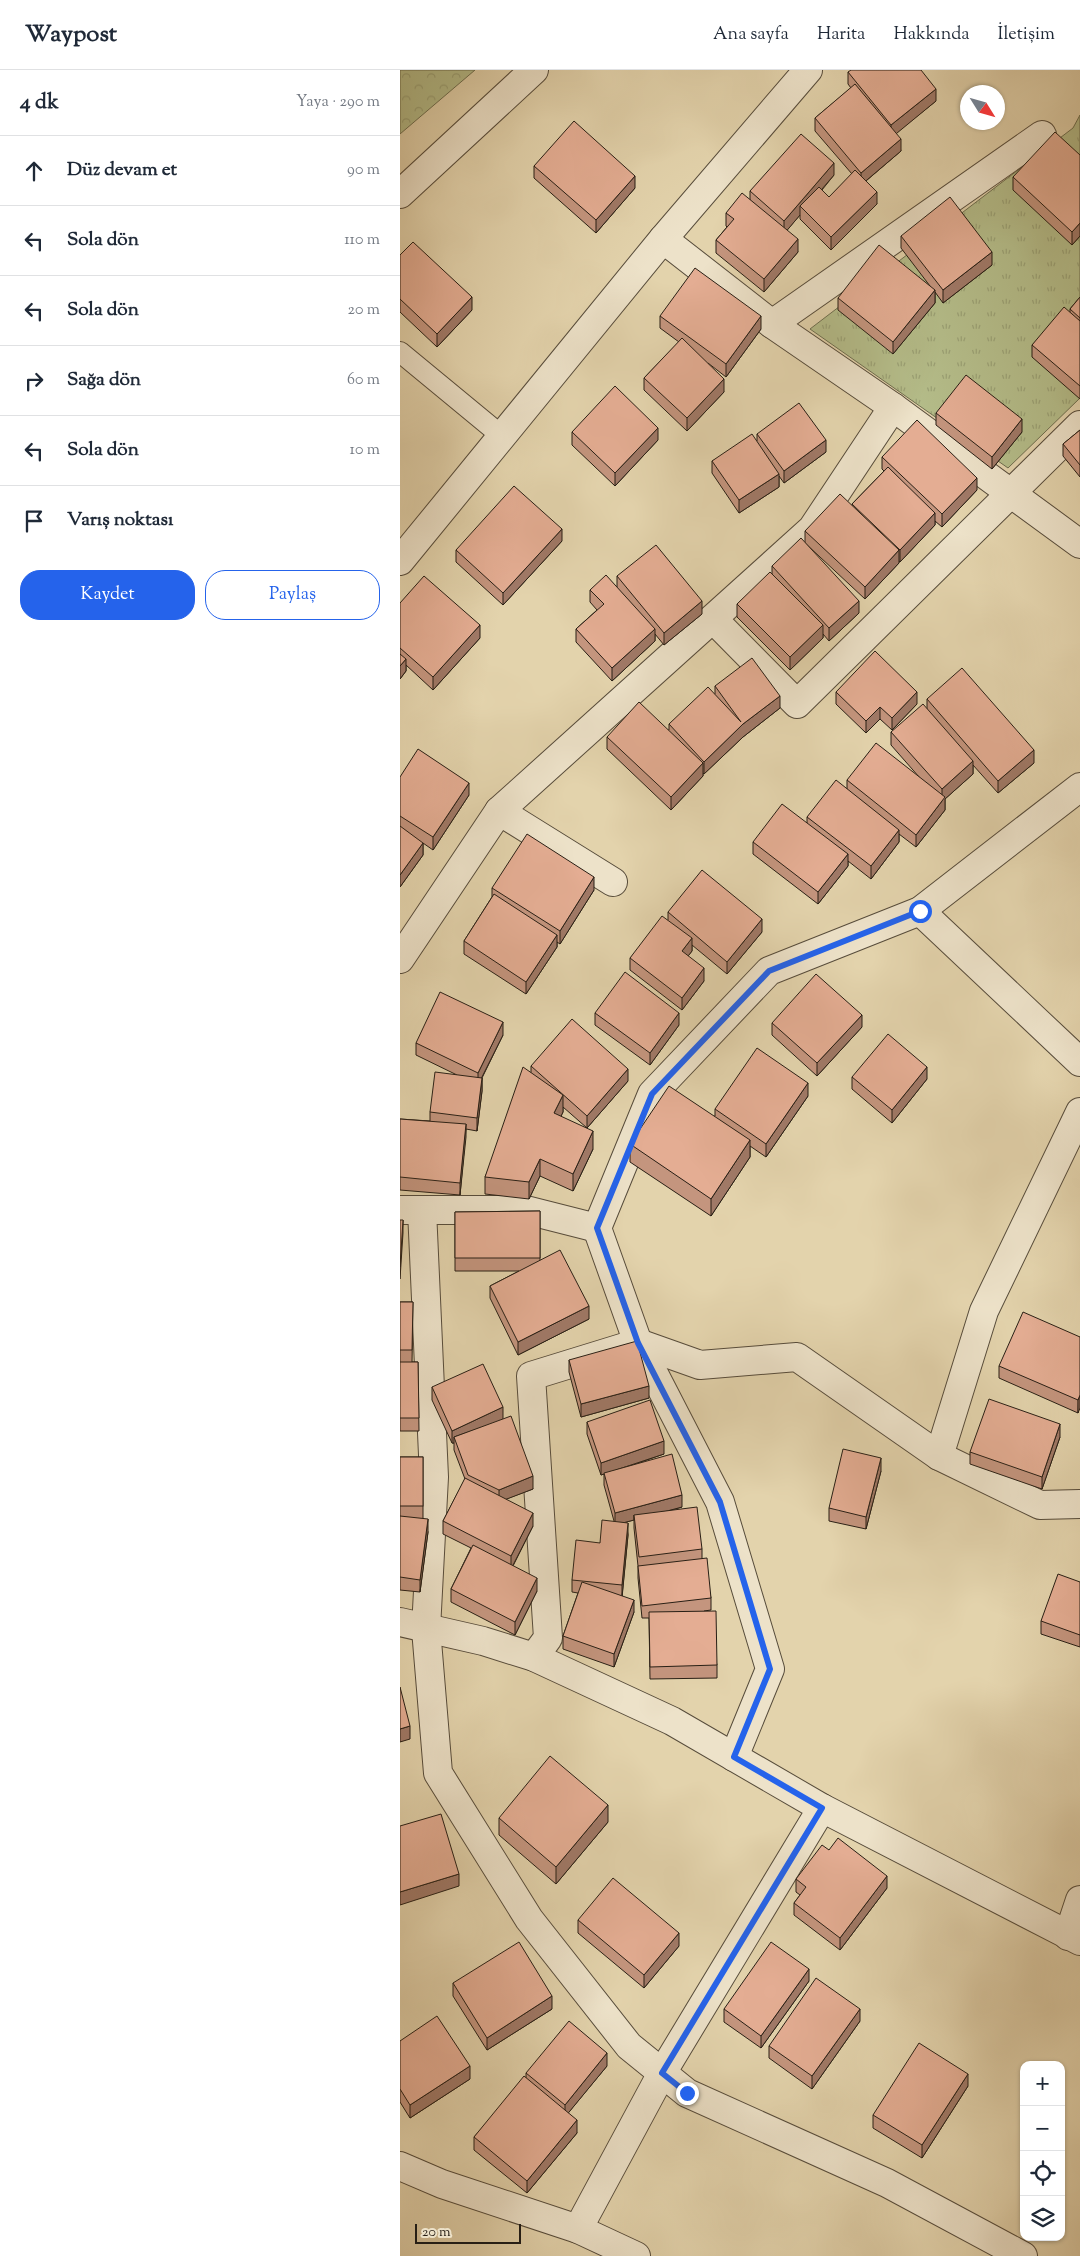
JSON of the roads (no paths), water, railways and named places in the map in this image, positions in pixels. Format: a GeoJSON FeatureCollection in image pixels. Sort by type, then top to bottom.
{"type":"FeatureCollection","features":[{"type":"Feature","properties":{"kind":"street"},"geometry":{"type":"LineString","coordinates":[[400,194],[534,70]]}},
{"type":"Feature","properties":{"kind":"street"},"geometry":{"type":"LineString","coordinates":[[400,561],[664,239],[808,70]]}},
{"type":"Feature","properties":{"kind":"street"},"geometry":{"type":"LineString","coordinates":[[772,324],[1042,135]]}},
{"type":"Feature","properties":{"kind":"street"},"geometry":{"type":"LineString","coordinates":[[664,239],[772,324],[893,407],[1080,544]]}},
{"type":"Feature","properties":{"kind":"street"},"geometry":{"type":"LineString","coordinates":[[400,959],[499,812],[812,529],[893,407]]}},
{"type":"Feature","properties":{"kind":"street"},"geometry":{"type":"LineString","coordinates":[[713,619],[797,704],[1080,425]]}},
{"type":"Feature","properties":{"kind":"street"},"geometry":{"type":"LineString","coordinates":[[734,1757],[770,1669],[720,1502],[638,1343],[597,1228],[652,1094],[769,971],[920,911],[1080,787]]}},
{"type":"Feature","properties":{"kind":"street"},"geometry":{"type":"LineString","coordinates":[[499,812],[613,882]]}},
{"type":"Feature","properties":{"kind":"street"},"geometry":{"type":"LineString","coordinates":[[920,911],[1080,1062]]}},
{"type":"Feature","properties":{"kind":"street"},"geometry":{"type":"LineString","coordinates":[[939,1456],[984,1311],[1080,1112]]}},
{"type":"Feature","properties":{"kind":"street"},"geometry":{"type":"LineString","coordinates":[[597,1228],[526,1210],[411,1210],[434,1477],[426,1629],[438,1774],[529,1919],[629,2046],[687,2093],[887,2183],[1023,2256]]}},
{"type":"Feature","properties":{"kind":"street"},"geometry":{"type":"LineString","coordinates":[[534,1657],[548,1638],[531,1376],[638,1343],[700,1365],[797,1357],[939,1456],[1040,1505],[1080,1504]]}},
{"type":"Feature","properties":{"kind":"street"},"geometry":{"type":"LineString","coordinates":[[400,1622],[483,1642],[534,1657],[672,1721],[822,1808],[1074,1938],[1080,1900]]}},
{"type":"Feature","properties":{"kind":"street"},"geometry":{"type":"LineString","coordinates":[[578,2229],[662,2073],[822,1808]]}},
{"type":"Feature","properties":{"kind":"street"},"geometry":{"type":"LineString","coordinates":[[400,2166],[442,2184],[578,2229],[636,2256]]}},
{"type":"Feature","properties":{"kind":"lane"},"geometry":{"type":"LineString","coordinates":[[400,352],[503,437]]}}]}
